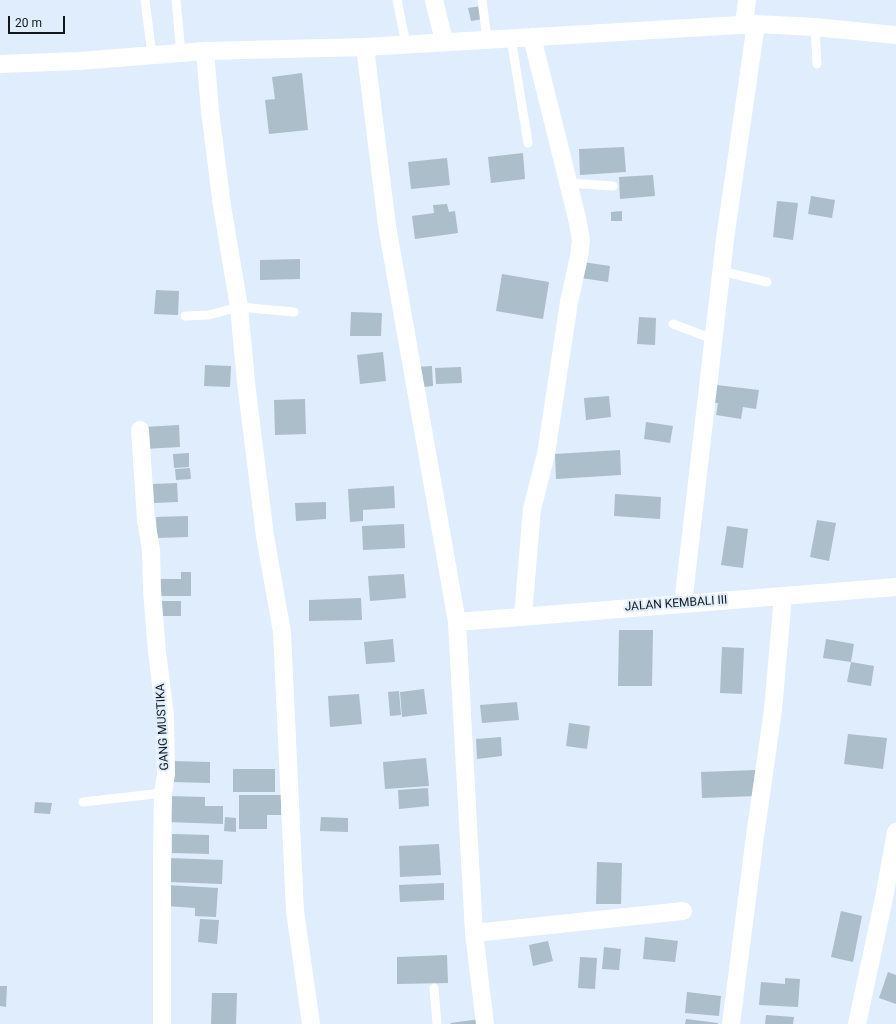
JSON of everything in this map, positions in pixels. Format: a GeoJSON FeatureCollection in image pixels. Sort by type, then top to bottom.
{"type":"FeatureCollection","features":[{"type":"Feature","properties":{"kind":"street"},"geometry":{"type":"LineString","coordinates":[[434,0],[444,41]]}},
{"type":"Feature","properties":{"kind":"street"},"geometry":{"type":"LineString","coordinates":[[683,604],[750,24],[747,0]]}},
{"type":"Feature","properties":{"kind":"street"},"geometry":{"type":"LineString","coordinates":[[0,64],[78,61],[205,51],[406,44],[750,24],[815,27],[896,35]]}},
{"type":"Feature","properties":{"kind":"street"},"geometry":{"type":"LineString","coordinates":[[523,616],[532,509],[546,454],[569,302],[579,257],[581,240],[569,183],[532,37]]}},
{"type":"Feature","properties":{"kind":"street"},"geometry":{"type":"LineString","coordinates":[[365,46],[387,226],[457,622],[474,933],[485,1024]]}},
{"type":"Feature","properties":{"kind":"street"},"geometry":{"type":"LineString","coordinates":[[205,51],[210,111],[222,206],[239,308],[246,382],[266,536],[282,632],[295,911],[310,1024]]}},
{"type":"Feature","properties":{"kind":"street","name":"GANG MUSTIKA"},"geometry":{"type":"LineString","coordinates":[[140,430],[146,520],[151,550],[152,590],[157,652],[165,715],[166,774],[163,793],[162,1024]]}},
{"type":"Feature","properties":{"kind":"street","name":"JALAN KEMBALI III"},"geometry":{"type":"LineString","coordinates":[[457,622],[896,587]]}},
{"type":"Feature","properties":{"kind":"street"},"geometry":{"type":"LineString","coordinates":[[731,1024],[773,710],[783,596]]}},
{"type":"Feature","properties":{"kind":"street"},"geometry":{"type":"LineString","coordinates":[[857,1024],[890,900],[896,832]]}},
{"type":"Feature","properties":{"kind":"street"},"geometry":{"type":"LineString","coordinates":[[474,933],[683,911]]}},
{"type":"Feature","properties":{"kind":"lane"},"geometry":{"type":"LineString","coordinates":[[145,0],[152,55]]}},
{"type":"Feature","properties":{"kind":"lane"},"geometry":{"type":"LineString","coordinates":[[176,0],[181,53]]}},
{"type":"Feature","properties":{"kind":"lane"},"geometry":{"type":"LineString","coordinates":[[397,0],[406,44]]}},
{"type":"Feature","properties":{"kind":"lane"},"geometry":{"type":"LineString","coordinates":[[482,0],[487,39]]}},
{"type":"Feature","properties":{"kind":"lane"},"geometry":{"type":"LineString","coordinates":[[815,27],[816,64]]}},
{"type":"Feature","properties":{"kind":"lane"},"geometry":{"type":"LineString","coordinates":[[511,38],[528,144]]}},
{"type":"Feature","properties":{"kind":"lane"},"geometry":{"type":"LineString","coordinates":[[569,183],[613,186]]}},
{"type":"Feature","properties":{"kind":"lane"},"geometry":{"type":"LineString","coordinates":[[721,271],[768,282]]}},
{"type":"Feature","properties":{"kind":"lane"},"geometry":{"type":"LineString","coordinates":[[185,316],[209,315],[239,308],[294,312]]}},
{"type":"Feature","properties":{"kind":"lane"},"geometry":{"type":"LineString","coordinates":[[673,324],[713,339]]}},
{"type":"Feature","properties":{"kind":"lane"},"geometry":{"type":"LineString","coordinates":[[83,802],[163,793]]}},
{"type":"Feature","properties":{"kind":"lane"},"geometry":{"type":"LineString","coordinates":[[434,988],[437,1024]]}},
{"type":"Feature","properties":{"kind":"building"},"geometry":{"type":"Polygon","coordinates":[[[481,6],[483,19],[471,21],[468,8],[481,6]]]}},
{"type":"Feature","properties":{"kind":"building"},"geometry":{"type":"Polygon","coordinates":[[[302,73],[308,130],[269,134],[265,100],[275,99],[272,77],[302,73]]]}},
{"type":"Feature","properties":{"kind":"building"},"geometry":{"type":"Polygon","coordinates":[[[624,147],[626,172],[580,175],[579,149],[624,147]]]}},
{"type":"Feature","properties":{"kind":"building"},"geometry":{"type":"Polygon","coordinates":[[[523,153],[525,179],[491,183],[488,157],[523,153]]]}},
{"type":"Feature","properties":{"kind":"building"},"geometry":{"type":"Polygon","coordinates":[[[447,158],[450,185],[411,189],[408,162],[447,158]]]}},
{"type":"Feature","properties":{"kind":"building"},"geometry":{"type":"Polygon","coordinates":[[[653,175],[655,196],[620,199],[619,177],[653,175]]]}},
{"type":"Feature","properties":{"kind":"building"},"geometry":{"type":"Polygon","coordinates":[[[811,196],[835,200],[832,218],[808,214],[811,196]]]}},
{"type":"Feature","properties":{"kind":"building"},"geometry":{"type":"Polygon","coordinates":[[[777,201],[798,203],[793,240],[773,237],[777,201]]]}},
{"type":"Feature","properties":{"kind":"building"},"geometry":{"type":"Polygon","coordinates":[[[447,204],[449,212],[455,211],[458,233],[415,239],[412,216],[434,213],[433,205],[447,204]]]}},
{"type":"Feature","properties":{"kind":"building"},"geometry":{"type":"Polygon","coordinates":[[[622,211],[622,221],[611,221],[611,212],[622,211]]]}},
{"type":"Feature","properties":{"kind":"building"},"geometry":{"type":"Polygon","coordinates":[[[300,259],[300,279],[260,280],[260,260],[300,259]]]}},
{"type":"Feature","properties":{"kind":"building"},"geometry":{"type":"Polygon","coordinates":[[[583,262],[610,266],[608,282],[581,278],[583,262]]]}},
{"type":"Feature","properties":{"kind":"building"},"geometry":{"type":"Polygon","coordinates":[[[502,274],[549,282],[543,319],[496,311],[502,274]]]}},
{"type":"Feature","properties":{"kind":"building"},"geometry":{"type":"Polygon","coordinates":[[[156,290],[179,291],[178,315],[154,314],[156,290]]]}},
{"type":"Feature","properties":{"kind":"building"},"geometry":{"type":"Polygon","coordinates":[[[351,312],[382,313],[381,336],[350,336],[351,312]]]}},
{"type":"Feature","properties":{"kind":"building"},"geometry":{"type":"Polygon","coordinates":[[[639,317],[656,318],[655,345],[637,344],[639,317]]]}},
{"type":"Feature","properties":{"kind":"building"},"geometry":{"type":"Polygon","coordinates":[[[383,352],[386,381],[360,384],[357,355],[383,352]]]}},
{"type":"Feature","properties":{"kind":"building"},"geometry":{"type":"Polygon","coordinates":[[[205,365],[231,366],[230,387],[204,386],[205,365]]]}},
{"type":"Feature","properties":{"kind":"building"},"geometry":{"type":"Polygon","coordinates":[[[432,366],[433,386],[415,388],[414,367],[432,366]]]}},
{"type":"Feature","properties":{"kind":"building"},"geometry":{"type":"Polygon","coordinates":[[[461,367],[462,383],[436,384],[435,368],[461,367]]]}},
{"type":"Feature","properties":{"kind":"building"},"geometry":{"type":"Polygon","coordinates":[[[717,385],[759,390],[756,409],[743,407],[741,419],[716,415],[718,403],[714,403],[717,385]]]}},
{"type":"Feature","properties":{"kind":"building"},"geometry":{"type":"Polygon","coordinates":[[[609,396],[611,417],[586,420],[584,398],[609,396]]]}},
{"type":"Feature","properties":{"kind":"building"},"geometry":{"type":"Polygon","coordinates":[[[305,399],[306,434],[275,435],[274,400],[305,399]]]}},
{"type":"Feature","properties":{"kind":"building"},"geometry":{"type":"Polygon","coordinates":[[[646,422],[673,426],[670,443],[644,439],[646,422]]]}},
{"type":"Feature","properties":{"kind":"building"},"geometry":{"type":"Polygon","coordinates":[[[179,425],[180,447],[144,449],[144,427],[179,425]]]}},
{"type":"Feature","properties":{"kind":"building"},"geometry":{"type":"Polygon","coordinates":[[[620,450],[621,475],[556,479],[555,454],[620,450]]]}},
{"type":"Feature","properties":{"kind":"building"},"geometry":{"type":"Polygon","coordinates":[[[189,453],[189,467],[174,468],[173,454],[189,453]]]}},
{"type":"Feature","properties":{"kind":"building"},"geometry":{"type":"Polygon","coordinates":[[[190,468],[191,479],[176,480],[175,469],[190,468]]]}},
{"type":"Feature","properties":{"kind":"building"},"geometry":{"type":"Polygon","coordinates":[[[177,483],[178,502],[154,503],[153,484],[177,483]]]}},
{"type":"Feature","properties":{"kind":"building"},"geometry":{"type":"Polygon","coordinates":[[[394,486],[395,508],[363,510],[363,521],[350,522],[348,489],[394,486]]]}},
{"type":"Feature","properties":{"kind":"building"},"geometry":{"type":"Polygon","coordinates":[[[615,494],[661,497],[660,519],[614,516],[615,494]]]}},
{"type":"Feature","properties":{"kind":"building"},"geometry":{"type":"Polygon","coordinates":[[[326,502],[326,519],[296,521],[295,503],[326,502]]]}},
{"type":"Feature","properties":{"kind":"building"},"geometry":{"type":"Polygon","coordinates":[[[188,516],[188,537],[157,538],[156,517],[188,516]]]}},
{"type":"Feature","properties":{"kind":"building"},"geometry":{"type":"Polygon","coordinates":[[[817,520],[836,523],[829,561],[810,557],[817,520]]]}},
{"type":"Feature","properties":{"kind":"building"},"geometry":{"type":"Polygon","coordinates":[[[404,524],[405,548],[363,550],[362,526],[404,524]]]}},
{"type":"Feature","properties":{"kind":"building"},"geometry":{"type":"Polygon","coordinates":[[[727,526],[748,529],[743,568],[721,565],[727,526]]]}},
{"type":"Feature","properties":{"kind":"building"},"geometry":{"type":"Polygon","coordinates":[[[181,572],[191,572],[191,596],[158,596],[158,579],[181,579],[181,572]]]}},
{"type":"Feature","properties":{"kind":"building"},"geometry":{"type":"Polygon","coordinates":[[[404,574],[406,598],[370,601],[368,576],[404,574]]]}},
{"type":"Feature","properties":{"kind":"building"},"geometry":{"type":"Polygon","coordinates":[[[361,598],[362,620],[309,621],[309,600],[361,598]]]}},
{"type":"Feature","properties":{"kind":"building"},"geometry":{"type":"Polygon","coordinates":[[[157,601],[181,601],[181,616],[157,616],[157,601]]]}},
{"type":"Feature","properties":{"kind":"building"},"geometry":{"type":"Polygon","coordinates":[[[619,630],[653,630],[652,686],[618,686],[619,630]]]}},
{"type":"Feature","properties":{"kind":"building"},"geometry":{"type":"Polygon","coordinates":[[[393,639],[395,662],[366,664],[364,642],[393,639]]]}},
{"type":"Feature","properties":{"kind":"building"},"geometry":{"type":"Polygon","coordinates":[[[826,639],[854,644],[851,662],[823,658],[826,639]]]}},
{"type":"Feature","properties":{"kind":"building"},"geometry":{"type":"Polygon","coordinates":[[[722,647],[744,648],[742,694],[720,693],[722,647]]]}},
{"type":"Feature","properties":{"kind":"building"},"geometry":{"type":"Polygon","coordinates":[[[851,662],[874,666],[871,686],[847,682],[851,662]]]}},
{"type":"Feature","properties":{"kind":"building"},"geometry":{"type":"Polygon","coordinates":[[[424,689],[427,714],[402,717],[400,692],[424,689]]]}},
{"type":"Feature","properties":{"kind":"building"},"geometry":{"type":"Polygon","coordinates":[[[399,691],[401,715],[390,716],[388,692],[399,691]]]}},
{"type":"Feature","properties":{"kind":"building"},"geometry":{"type":"Polygon","coordinates":[[[359,694],[362,724],[330,727],[328,696],[359,694]]]}},
{"type":"Feature","properties":{"kind":"building"},"geometry":{"type":"Polygon","coordinates":[[[517,702],[519,720],[482,723],[480,705],[517,702]]]}},
{"type":"Feature","properties":{"kind":"building"},"geometry":{"type":"Polygon","coordinates":[[[569,723],[590,726],[587,749],[566,746],[569,723]]]}},
{"type":"Feature","properties":{"kind":"building"},"geometry":{"type":"Polygon","coordinates":[[[848,734],[887,738],[883,769],[844,764],[848,734]]]}},
{"type":"Feature","properties":{"kind":"building"},"geometry":{"type":"Polygon","coordinates":[[[501,737],[502,756],[477,759],[476,739],[501,737]]]}},
{"type":"Feature","properties":{"kind":"building"},"geometry":{"type":"Polygon","coordinates":[[[426,758],[429,786],[385,789],[383,762],[426,758]]]}},
{"type":"Feature","properties":{"kind":"building"},"geometry":{"type":"Polygon","coordinates":[[[171,761],[210,762],[210,783],[171,782],[171,761]]]}},
{"type":"Feature","properties":{"kind":"building"},"geometry":{"type":"Polygon","coordinates":[[[233,769],[275,769],[275,792],[233,792],[233,769]]]}},
{"type":"Feature","properties":{"kind":"building"},"geometry":{"type":"Polygon","coordinates":[[[756,770],[757,796],[702,798],[701,772],[756,770]]]}},
{"type":"Feature","properties":{"kind":"building"},"geometry":{"type":"Polygon","coordinates":[[[428,788],[429,806],[399,809],[398,790],[428,788]]]}},
{"type":"Feature","properties":{"kind":"building"},"geometry":{"type":"Polygon","coordinates":[[[239,795],[281,795],[281,815],[267,815],[267,829],[239,829],[239,795]]]}},
{"type":"Feature","properties":{"kind":"building"},"geometry":{"type":"Polygon","coordinates":[[[168,796],[205,797],[205,806],[223,806],[223,824],[167,822],[168,796]]]}},
{"type":"Feature","properties":{"kind":"building"},"geometry":{"type":"Polygon","coordinates":[[[35,802],[52,803],[50,814],[34,813],[35,802]]]}},
{"type":"Feature","properties":{"kind":"building"},"geometry":{"type":"Polygon","coordinates":[[[225,817],[236,818],[236,832],[224,831],[225,817]]]}},
{"type":"Feature","properties":{"kind":"building"},"geometry":{"type":"Polygon","coordinates":[[[321,817],[348,818],[348,832],[320,831],[321,817]]]}},
{"type":"Feature","properties":{"kind":"building"},"geometry":{"type":"Polygon","coordinates":[[[172,834],[209,835],[209,854],[172,853],[172,834]]]}},
{"type":"Feature","properties":{"kind":"building"},"geometry":{"type":"Polygon","coordinates":[[[439,844],[441,875],[400,877],[399,846],[439,844]]]}},
{"type":"Feature","properties":{"kind":"building"},"geometry":{"type":"Polygon","coordinates":[[[169,858],[223,860],[222,884],[168,882],[169,858]]]}},
{"type":"Feature","properties":{"kind":"building"},"geometry":{"type":"Polygon","coordinates":[[[597,862],[622,863],[621,904],[596,904],[597,862]]]}},
{"type":"Feature","properties":{"kind":"building"},"geometry":{"type":"Polygon","coordinates":[[[444,883],[444,900],[400,902],[399,885],[444,883]]]}},
{"type":"Feature","properties":{"kind":"building"},"geometry":{"type":"Polygon","coordinates":[[[167,885],[218,888],[216,917],[195,916],[195,908],[166,906],[167,885]]]}},
{"type":"Feature","properties":{"kind":"building"},"geometry":{"type":"Polygon","coordinates":[[[841,911],[862,916],[853,962],[831,957],[841,911]]]}},
{"type":"Feature","properties":{"kind":"building"},"geometry":{"type":"Polygon","coordinates":[[[200,919],[219,920],[217,944],[198,942],[200,919]]]}},
{"type":"Feature","properties":{"kind":"building"},"geometry":{"type":"Polygon","coordinates":[[[645,937],[678,941],[675,962],[643,959],[645,937]]]}},
{"type":"Feature","properties":{"kind":"building"},"geometry":{"type":"Polygon","coordinates":[[[548,941],[553,961],[533,966],[529,945],[548,941]]]}},
{"type":"Feature","properties":{"kind":"building"},"geometry":{"type":"Polygon","coordinates":[[[604,947],[621,949],[619,970],[602,969],[604,947]]]}},
{"type":"Feature","properties":{"kind":"building"},"geometry":{"type":"Polygon","coordinates":[[[447,955],[448,983],[397,984],[397,957],[447,955]]]}},
{"type":"Feature","properties":{"kind":"building"},"geometry":{"type":"Polygon","coordinates":[[[580,957],[597,958],[595,989],[578,988],[580,957]]]}},
{"type":"Feature","properties":{"kind":"building"},"geometry":{"type":"Polygon","coordinates":[[[888,972],[896,975],[896,1004],[879,998],[888,972]]]}},
{"type":"Feature","properties":{"kind":"building"},"geometry":{"type":"Polygon","coordinates":[[[785,978],[800,979],[798,1007],[759,1005],[761,982],[785,984],[785,978]]]}},
{"type":"Feature","properties":{"kind":"building"},"geometry":{"type":"Polygon","coordinates":[[[0,986],[7,986],[6,1007],[0,1006],[0,986]]]}},
{"type":"Feature","properties":{"kind":"building"},"geometry":{"type":"Polygon","coordinates":[[[687,992],[721,996],[719,1016],[685,1013],[687,992]]]}},
{"type":"Feature","properties":{"kind":"building"},"geometry":{"type":"Polygon","coordinates":[[[212,993],[237,993],[236,1024],[211,1024],[212,993]]]}},
{"type":"Feature","properties":{"kind":"building"},"geometry":{"type":"Polygon","coordinates":[[[766,1015],[794,1017],[793,1024],[765,1024],[766,1015]]]}},
{"type":"Feature","properties":{"kind":"building"},"geometry":{"type":"Polygon","coordinates":[[[481,1019],[482,1024],[450,1023],[481,1019]]]}},
{"type":"Feature","properties":{"kind":"building"},"geometry":{"type":"Polygon","coordinates":[[[686,1019],[718,1023],[718,1024],[685,1024],[686,1019]]]}}]}
